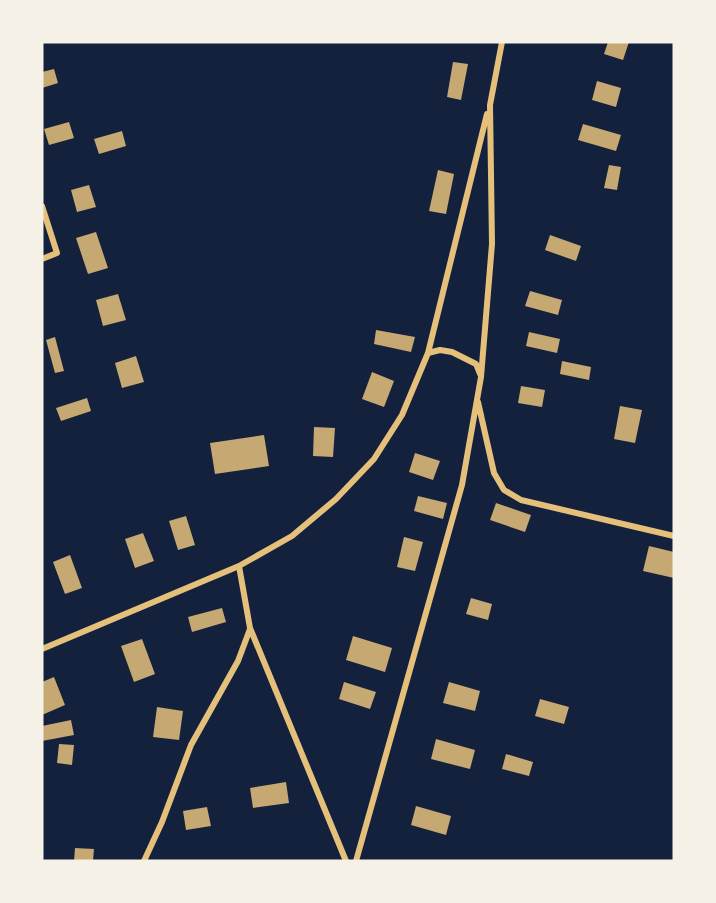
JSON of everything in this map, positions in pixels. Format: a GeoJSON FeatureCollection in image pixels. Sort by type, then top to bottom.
{"type":"FeatureCollection","features":[{"type":"Feature","properties":{"kind":"street"},"geometry":{"type":"LineString","coordinates":[[42,649],[239,566],[292,536],[336,499],[374,459],[402,415],[428,353],[490,105],[502,42]]}},
{"type":"Feature","properties":{"kind":"street"},"geometry":{"type":"LineString","coordinates":[[357,861],[462,484],[481,377],[492,244],[490,105]]}},
{"type":"Feature","properties":{"kind":"street"},"geometry":{"type":"LineString","coordinates":[[42,206],[57,253],[42,259]]}},
{"type":"Feature","properties":{"kind":"street"},"geometry":{"type":"LineString","coordinates":[[428,353],[440,350],[452,352],[476,364],[481,377]]}},
{"type":"Feature","properties":{"kind":"street"},"geometry":{"type":"LineString","coordinates":[[477,398],[494,473],[504,490],[521,500],[674,536]]}},
{"type":"Feature","properties":{"kind":"street"},"geometry":{"type":"LineString","coordinates":[[239,566],[250,628],[346,861]]}},
{"type":"Feature","properties":{"kind":"street"},"geometry":{"type":"LineString","coordinates":[[144,861],[162,822],[191,745],[238,661],[250,628]]}},
{"type":"Feature","properties":{"kind":"building"},"geometry":{"type":"Polygon","coordinates":[[[608,42],[629,42],[623,60],[604,54],[608,42]]]}},
{"type":"Feature","properties":{"kind":"building"},"geometry":{"type":"Polygon","coordinates":[[[453,62],[468,64],[461,100],[447,97],[453,62]]]}},
{"type":"Feature","properties":{"kind":"building"},"geometry":{"type":"Polygon","coordinates":[[[54,69],[58,83],[42,88],[42,72],[54,69]]]}},
{"type":"Feature","properties":{"kind":"building"},"geometry":{"type":"Polygon","coordinates":[[[597,81],[621,88],[616,107],[592,100],[597,81]]]}},
{"type":"Feature","properties":{"kind":"building"},"geometry":{"type":"Polygon","coordinates":[[[69,122],[74,138],[49,145],[44,129],[69,122]]]}},
{"type":"Feature","properties":{"kind":"building"},"geometry":{"type":"Polygon","coordinates":[[[583,124],[621,135],[616,151],[578,140],[583,124]]]}},
{"type":"Feature","properties":{"kind":"building"},"geometry":{"type":"Polygon","coordinates":[[[122,131],[126,146],[99,154],[94,139],[122,131]]]}},
{"type":"Feature","properties":{"kind":"building"},"geometry":{"type":"Polygon","coordinates":[[[609,165],[621,167],[617,190],[604,188],[609,165]]]}},
{"type":"Feature","properties":{"kind":"building"},"geometry":{"type":"Polygon","coordinates":[[[438,170],[454,174],[446,214],[429,211],[438,170]]]}},
{"type":"Feature","properties":{"kind":"building"},"geometry":{"type":"Polygon","coordinates":[[[89,185],[96,207],[77,212],[71,190],[89,185]]]}},
{"type":"Feature","properties":{"kind":"building"},"geometry":{"type":"Polygon","coordinates":[[[96,232],[108,268],[88,274],[76,238],[96,232]]]}},
{"type":"Feature","properties":{"kind":"building"},"geometry":{"type":"Polygon","coordinates":[[[550,235],[581,246],[576,261],[545,250],[550,235]]]}},
{"type":"Feature","properties":{"kind":"building"},"geometry":{"type":"Polygon","coordinates":[[[530,291],[562,300],[558,315],[525,306],[530,291]]]}},
{"type":"Feature","properties":{"kind":"building"},"geometry":{"type":"Polygon","coordinates":[[[118,294],[126,320],[103,326],[96,300],[118,294]]]}},
{"type":"Feature","properties":{"kind":"building"},"geometry":{"type":"Polygon","coordinates":[[[376,330],[415,337],[411,352],[374,344],[376,330]]]}},
{"type":"Feature","properties":{"kind":"building"},"geometry":{"type":"Polygon","coordinates":[[[529,332],[560,339],[557,353],[526,346],[529,332]]]}},
{"type":"Feature","properties":{"kind":"building"},"geometry":{"type":"Polygon","coordinates":[[[55,337],[64,371],[55,373],[46,340],[55,337]]]}},
{"type":"Feature","properties":{"kind":"building"},"geometry":{"type":"Polygon","coordinates":[[[136,356],[144,382],[122,388],[115,363],[136,356]]]}},
{"type":"Feature","properties":{"kind":"building"},"geometry":{"type":"Polygon","coordinates":[[[562,361],[591,367],[589,380],[560,374],[562,361]]]}},
{"type":"Feature","properties":{"kind":"building"},"geometry":{"type":"Polygon","coordinates":[[[372,372],[394,381],[384,407],[362,399],[372,372]]]}},
{"type":"Feature","properties":{"kind":"building"},"geometry":{"type":"Polygon","coordinates":[[[521,386],[545,390],[542,407],[518,403],[521,386]]]}},
{"type":"Feature","properties":{"kind":"building"},"geometry":{"type":"Polygon","coordinates":[[[87,398],[91,411],[61,421],[56,408],[87,398]]]}},
{"type":"Feature","properties":{"kind":"building"},"geometry":{"type":"Polygon","coordinates":[[[620,406],[642,410],[635,443],[614,439],[620,406]]]}},
{"type":"Feature","properties":{"kind":"building"},"geometry":{"type":"Polygon","coordinates":[[[314,427],[335,428],[333,457],[313,456],[314,427]]]}},
{"type":"Feature","properties":{"kind":"building"},"geometry":{"type":"Polygon","coordinates":[[[264,435],[269,466],[215,474],[210,443],[264,435]]]}},
{"type":"Feature","properties":{"kind":"building"},"geometry":{"type":"Polygon","coordinates":[[[415,453],[440,461],[433,480],[409,472],[415,453]]]}},
{"type":"Feature","properties":{"kind":"building"},"geometry":{"type":"Polygon","coordinates":[[[418,496],[447,503],[443,519],[414,511],[418,496]]]}},
{"type":"Feature","properties":{"kind":"building"},"geometry":{"type":"Polygon","coordinates":[[[496,503],[531,515],[525,532],[490,520],[496,503]]]}},
{"type":"Feature","properties":{"kind":"building"},"geometry":{"type":"Polygon","coordinates":[[[186,516],[195,545],[178,550],[169,521],[186,516]]]}},
{"type":"Feature","properties":{"kind":"building"},"geometry":{"type":"Polygon","coordinates":[[[143,533],[154,561],[135,568],[125,539],[143,533]]]}},
{"type":"Feature","properties":{"kind":"building"},"geometry":{"type":"Polygon","coordinates":[[[404,537],[423,542],[415,571],[397,567],[404,537]]]}},
{"type":"Feature","properties":{"kind":"building"},"geometry":{"type":"Polygon","coordinates":[[[649,546],[674,552],[674,578],[643,571],[649,546]]]}},
{"type":"Feature","properties":{"kind":"building"},"geometry":{"type":"Polygon","coordinates":[[[70,555],[82,588],[65,594],[53,562],[70,555]]]}},
{"type":"Feature","properties":{"kind":"building"},"geometry":{"type":"Polygon","coordinates":[[[471,598],[492,604],[488,620],[466,614],[471,598]]]}},
{"type":"Feature","properties":{"kind":"building"},"geometry":{"type":"Polygon","coordinates":[[[222,608],[226,622],[192,632],[188,617],[222,608]]]}},
{"type":"Feature","properties":{"kind":"building"},"geometry":{"type":"Polygon","coordinates":[[[353,636],[392,648],[385,672],[346,660],[353,636]]]}},
{"type":"Feature","properties":{"kind":"building"},"geometry":{"type":"Polygon","coordinates":[[[142,639],[155,674],[134,682],[121,646],[142,639]]]}},
{"type":"Feature","properties":{"kind":"building"},"geometry":{"type":"Polygon","coordinates":[[[54,677],[65,705],[42,715],[42,682],[54,677]]]}},
{"type":"Feature","properties":{"kind":"building"},"geometry":{"type":"Polygon","coordinates":[[[344,682],[376,692],[370,709],[339,699],[344,682]]]}},
{"type":"Feature","properties":{"kind":"building"},"geometry":{"type":"Polygon","coordinates":[[[449,682],[480,691],[475,711],[443,703],[449,682]]]}},
{"type":"Feature","properties":{"kind":"building"},"geometry":{"type":"Polygon","coordinates":[[[540,699],[569,707],[564,724],[535,716],[540,699]]]}},
{"type":"Feature","properties":{"kind":"building"},"geometry":{"type":"Polygon","coordinates":[[[157,707],[183,711],[179,740],[153,737],[157,707]]]}},
{"type":"Feature","properties":{"kind":"building"},"geometry":{"type":"Polygon","coordinates":[[[71,720],[74,735],[42,741],[42,726],[71,720]]]}},
{"type":"Feature","properties":{"kind":"building"},"geometry":{"type":"Polygon","coordinates":[[[436,739],[475,750],[470,769],[431,759],[436,739]]]}},
{"type":"Feature","properties":{"kind":"building"},"geometry":{"type":"Polygon","coordinates":[[[59,744],[74,745],[72,765],[57,763],[59,744]]]}},
{"type":"Feature","properties":{"kind":"building"},"geometry":{"type":"Polygon","coordinates":[[[506,754],[533,762],[529,776],[502,769],[506,754]]]}},
{"type":"Feature","properties":{"kind":"building"},"geometry":{"type":"Polygon","coordinates":[[[286,782],[289,803],[253,808],[250,788],[286,782]]]}},
{"type":"Feature","properties":{"kind":"building"},"geometry":{"type":"Polygon","coordinates":[[[416,806],[451,816],[446,835],[411,825],[416,806]]]}},
{"type":"Feature","properties":{"kind":"building"},"geometry":{"type":"Polygon","coordinates":[[[207,807],[211,826],[186,830],[183,811],[207,807]]]}},
{"type":"Feature","properties":{"kind":"building"},"geometry":{"type":"Polygon","coordinates":[[[75,848],[94,849],[93,861],[74,861],[75,848]]]}}]}
